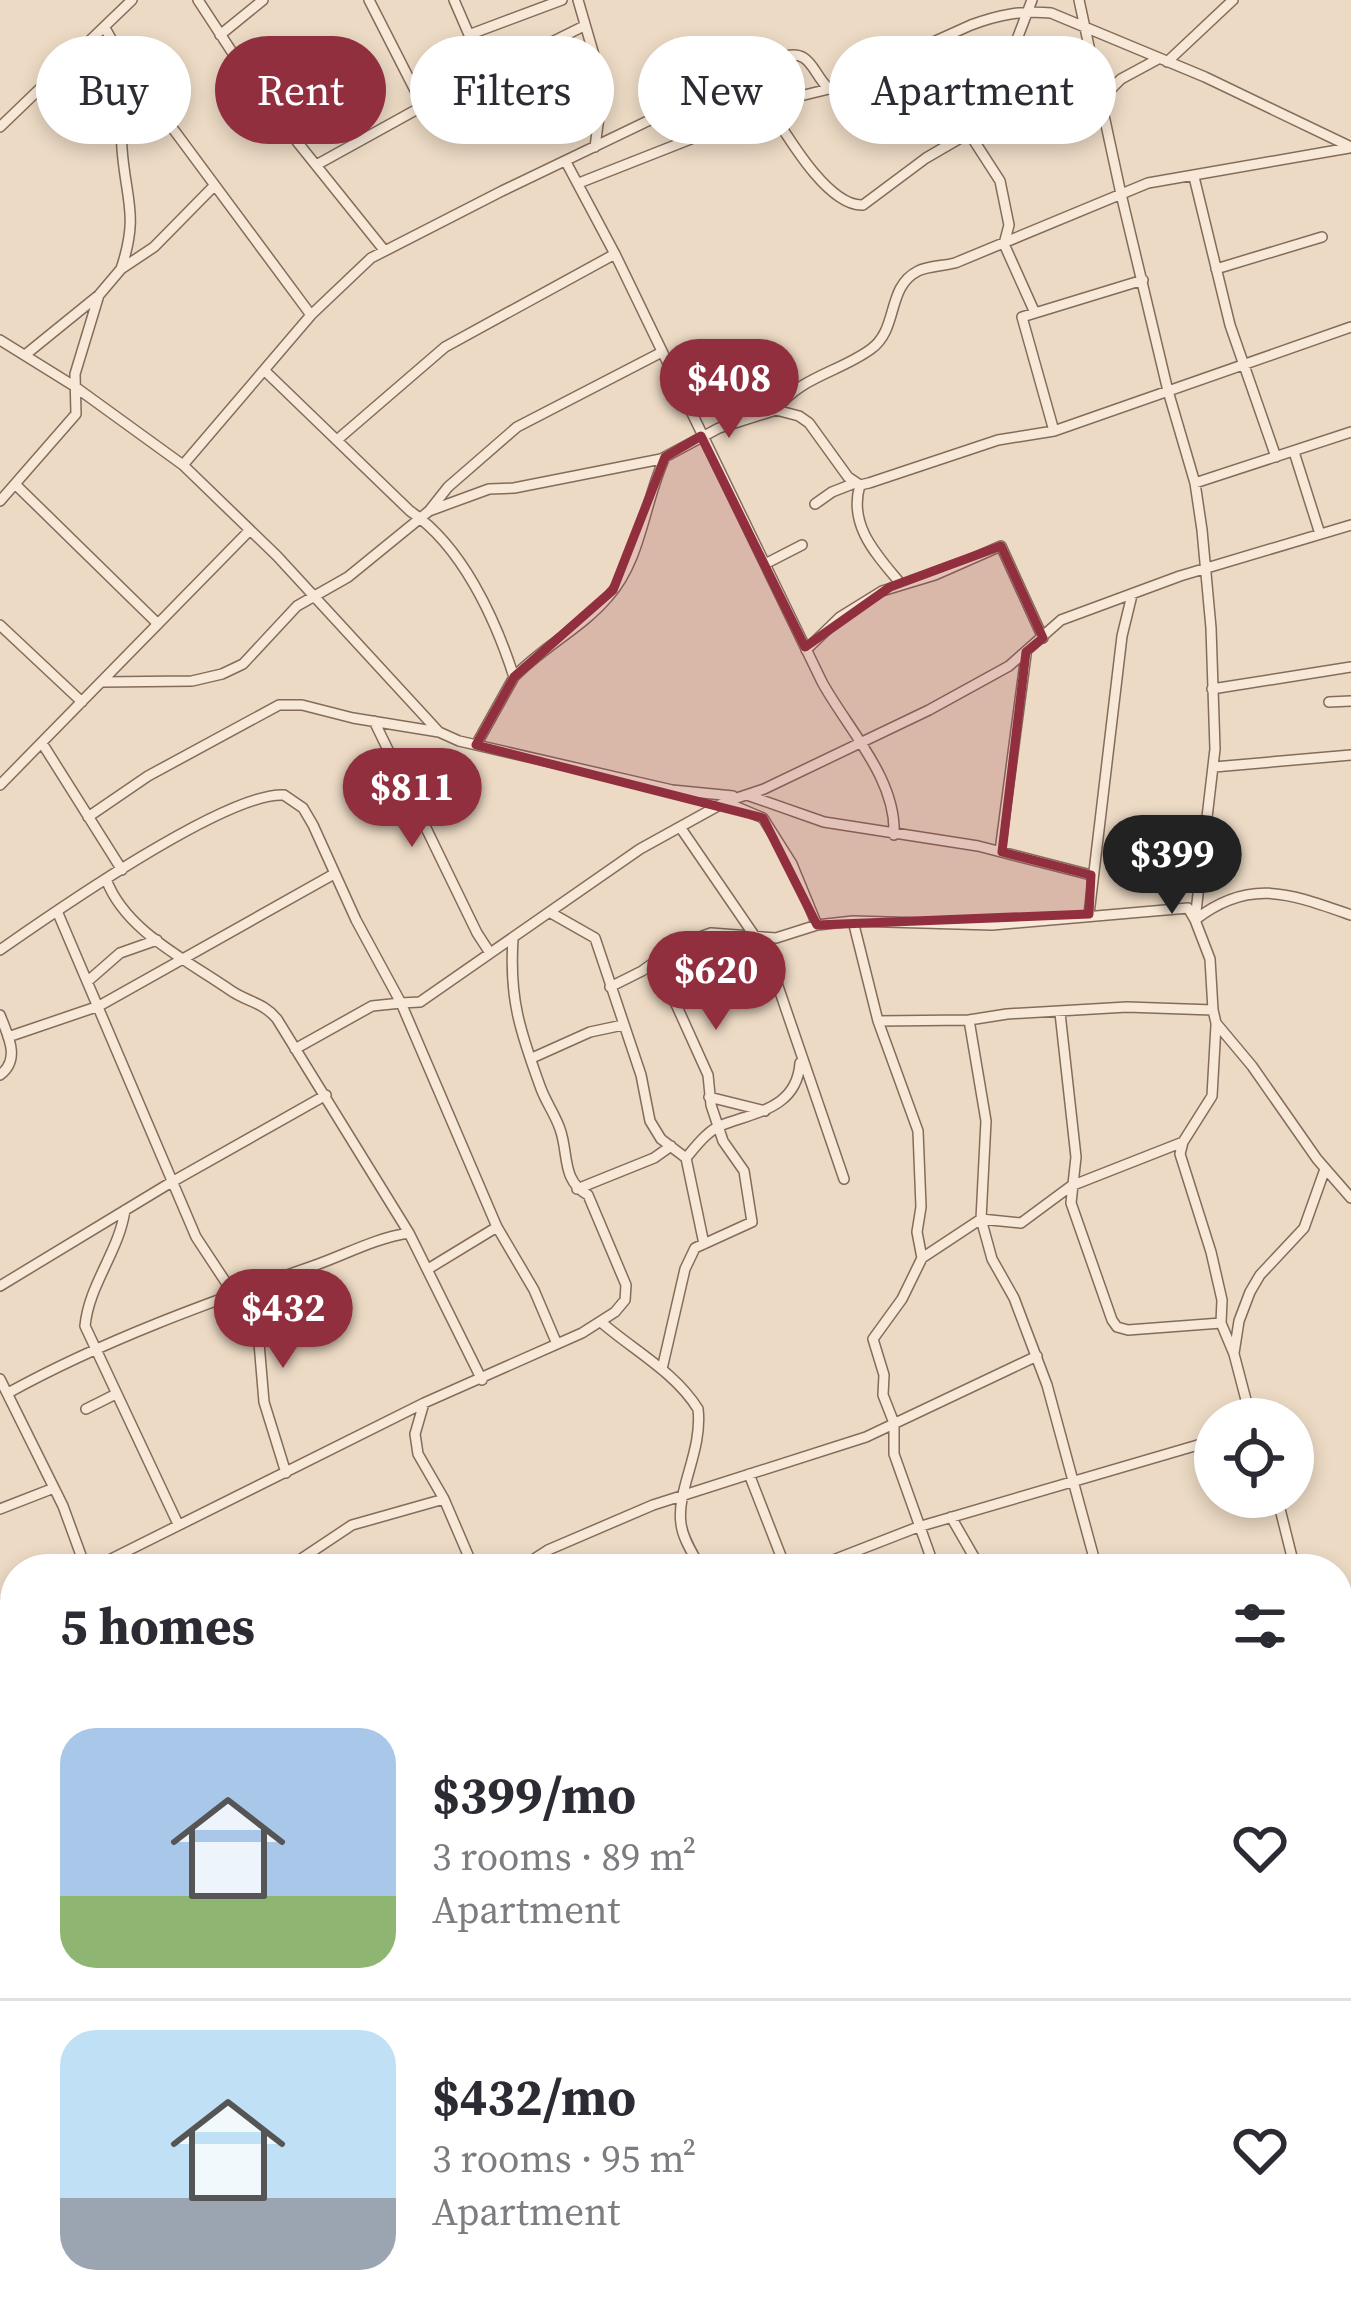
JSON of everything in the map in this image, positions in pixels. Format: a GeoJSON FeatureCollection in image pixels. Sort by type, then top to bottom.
{"type":"FeatureCollection","features":[{"type":"Feature","properties":{"kind":"street"},"geometry":{"type":"LineString","coordinates":[[0,127],[132,0]]}},
{"type":"Feature","properties":{"kind":"street"},"geometry":{"type":"LineString","coordinates":[[198,0],[272,112],[384,250]]}},
{"type":"Feature","properties":{"kind":"street"},"geometry":{"type":"LineString","coordinates":[[220,35],[262,0]]}},
{"type":"Feature","properties":{"kind":"street"},"geometry":{"type":"LineString","coordinates":[[369,0],[410,80]]}},
{"type":"Feature","properties":{"kind":"street"},"geometry":{"type":"LineString","coordinates":[[454,0],[471,34],[562,0]]}},
{"type":"Feature","properties":{"kind":"street"},"geometry":{"type":"LineString","coordinates":[[578,0],[603,86],[595,147]]}},
{"type":"Feature","properties":{"kind":"street"},"geometry":{"type":"LineString","coordinates":[[1017,36],[1032,0]]}},
{"type":"Feature","properties":{"kind":"street"},"geometry":{"type":"LineString","coordinates":[[1079,0],[1087,36]]}},
{"type":"Feature","properties":{"kind":"street"},"geometry":{"type":"LineString","coordinates":[[1116,86],[1132,71],[1163,60],[1233,0]]}},
{"type":"Feature","properties":{"kind":"street"},"geometry":{"type":"LineString","coordinates":[[947,36],[1026,12],[1051,13],[1351,147]]}},
{"type":"Feature","properties":{"kind":"street"},"geometry":{"type":"LineString","coordinates":[[564,36],[584,26]]}},
{"type":"Feature","properties":{"kind":"street"},"geometry":{"type":"LineString","coordinates":[[105,28],[109,36]]}},
{"type":"Feature","properties":{"kind":"street"},"geometry":{"type":"LineString","coordinates":[[183,465],[311,315],[358,268],[384,250],[789,55],[808,58],[829,89],[805,95]]}},
{"type":"Feature","properties":{"kind":"street"},"geometry":{"type":"LineString","coordinates":[[318,164],[410,113]]}},
{"type":"Feature","properties":{"kind":"street"},"geometry":{"type":"LineString","coordinates":[[121,269],[132,236],[133,209],[122,144]]}},
{"type":"Feature","properties":{"kind":"street"},"geometry":{"type":"LineString","coordinates":[[182,144],[311,315]]}},
{"type":"Feature","properties":{"kind":"street"},"geometry":{"type":"LineString","coordinates":[[579,183],[678,144]]}},
{"type":"Feature","properties":{"kind":"street"},"geometry":{"type":"LineString","coordinates":[[795,144],[824,185],[839,200],[855,206],[951,144]]}},
{"type":"Feature","properties":{"kind":"street"},"geometry":{"type":"LineString","coordinates":[[976,144],[1000,181],[1009,225],[1004,244],[1036,314]]}},
{"type":"Feature","properties":{"kind":"street"},"geometry":{"type":"LineString","coordinates":[[1109,144],[1195,483],[1207,568],[1214,767],[1195,920]]}},
{"type":"Feature","properties":{"kind":"street"},"geometry":{"type":"LineString","coordinates":[[424,514],[489,489],[665,458],[701,436],[776,410],[802,385],[873,349],[885,334],[896,293],[916,272],[955,263],[1148,183],[1351,147]]}},
{"type":"Feature","properties":{"kind":"street"},"geometry":{"type":"LineString","coordinates":[[566,162],[806,650],[891,804],[894,835]]}},
{"type":"Feature","properties":{"kind":"street"},"geometry":{"type":"LineString","coordinates":[[1194,177],[1242,364],[1276,457]]}},
{"type":"Feature","properties":{"kind":"street"},"geometry":{"type":"LineString","coordinates":[[25,356],[99,295],[121,269],[154,247],[213,187]]}},
{"type":"Feature","properties":{"kind":"street"},"geometry":{"type":"LineString","coordinates":[[1216,269],[1322,237]]}},
{"type":"Feature","properties":{"kind":"street"},"geometry":{"type":"LineString","coordinates":[[337,440],[446,347],[615,254]]}},
{"type":"Feature","properties":{"kind":"street"},"geometry":{"type":"LineString","coordinates":[[1054,431],[1022,317],[1143,280]]}},
{"type":"Feature","properties":{"kind":"street"},"geometry":{"type":"LineString","coordinates":[[0,501],[72,422],[77,407],[74,386],[99,295]]}},
{"type":"Feature","properties":{"kind":"street"},"geometry":{"type":"LineString","coordinates":[[815,504],[857,484],[998,440],[1054,431],[1351,327]]}},
{"type":"Feature","properties":{"kind":"street"},"geometry":{"type":"LineString","coordinates":[[2,344],[74,386],[183,465],[313,594],[440,731]]}},
{"type":"Feature","properties":{"kind":"street"},"geometry":{"type":"LineString","coordinates":[[102,682],[192,681],[243,664],[284,618],[313,594],[348,577],[517,427],[662,352]]}},
{"type":"Feature","properties":{"kind":"street"},"geometry":{"type":"LineString","coordinates":[[264,370],[424,514],[480,598],[514,676]]}},
{"type":"Feature","properties":{"kind":"street"},"geometry":{"type":"LineString","coordinates":[[776,410],[809,423],[857,484],[861,531],[900,584]]}},
{"type":"Feature","properties":{"kind":"street"},"geometry":{"type":"LineString","coordinates":[[1195,483],[1351,432]]}},
{"type":"Feature","properties":{"kind":"street"},"geometry":{"type":"LineString","coordinates":[[1294,452],[1320,534]]}},
{"type":"Feature","properties":{"kind":"street"},"geometry":{"type":"LineString","coordinates":[[476,745],[514,676],[613,590],[634,555],[650,490],[665,458]]}},
{"type":"Feature","properties":{"kind":"street"},"geometry":{"type":"LineString","coordinates":[[16,485],[158,624]]}},
{"type":"Feature","properties":{"kind":"street"},"geometry":{"type":"LineString","coordinates":[[295,1049],[372,1006],[420,1002],[440,992],[640,849],[725,802],[861,743],[996,673],[1061,620],[1207,568],[1351,525]]}},
{"type":"Feature","properties":{"kind":"street"},"geometry":{"type":"LineString","coordinates":[[3,776],[42,743],[249,531]]}},
{"type":"Feature","properties":{"kind":"street"},"geometry":{"type":"LineString","coordinates":[[765,564],[802,545]]}},
{"type":"Feature","properties":{"kind":"street"},"geometry":{"type":"LineString","coordinates":[[806,650],[840,617],[900,584],[935,575],[1001,546],[1043,638]]}},
{"type":"Feature","properties":{"kind":"street"},"geometry":{"type":"LineString","coordinates":[[1089,914],[1122,636],[1132,595]]}},
{"type":"Feature","properties":{"kind":"street"},"geometry":{"type":"LineString","coordinates":[[0,625],[82,702]]}},
{"type":"Feature","properties":{"kind":"street"},"geometry":{"type":"LineString","coordinates":[[1000,851],[1026,652]]}},
{"type":"Feature","properties":{"kind":"street"},"geometry":{"type":"LineString","coordinates":[[1212,688],[1351,668]]}},
{"type":"Feature","properties":{"kind":"street"},"geometry":{"type":"LineString","coordinates":[[1329,702],[1351,701]]}},
{"type":"Feature","properties":{"kind":"street"},"geometry":{"type":"LineString","coordinates":[[88,817],[148,776],[279,705],[302,705],[440,731],[476,745],[672,790],[741,795],[824,822],[1000,851],[1091,875]]}},
{"type":"Feature","properties":{"kind":"street"},"geometry":{"type":"LineString","coordinates":[[374,722],[490,953]]}},
{"type":"Feature","properties":{"kind":"street"},"geometry":{"type":"LineString","coordinates":[[42,743],[122,870]]}},
{"type":"Feature","properties":{"kind":"street"},"geometry":{"type":"LineString","coordinates":[[1214,767],[1351,755]]}},
{"type":"Feature","properties":{"kind":"street"},"geometry":{"type":"LineString","coordinates":[[0,950],[122,870],[228,810],[275,795],[284,795],[303,808],[401,1003],[497,1227],[534,1290],[557,1344]]}},
{"type":"Feature","properties":{"kind":"street"},"geometry":{"type":"LineString","coordinates":[[725,802],[764,818],[792,864],[817,925]]}},
{"type":"Feature","properties":{"kind":"street"},"geometry":{"type":"LineString","coordinates":[[680,827],[759,938],[844,1179]]}},
{"type":"Feature","properties":{"kind":"street"},"geometry":{"type":"LineString","coordinates":[[8,1037],[99,1006],[334,874]]}},
{"type":"Feature","properties":{"kind":"street"},"geometry":{"type":"LineString","coordinates":[[106,880],[122,909],[157,940],[233,992],[265,1006],[326,1094],[409,1233],[482,1380]]}},
{"type":"Feature","properties":{"kind":"street"},"geometry":{"type":"LineString","coordinates":[[1195,920],[1219,901],[1275,892],[1351,915]]}},
{"type":"Feature","properties":{"kind":"street"},"geometry":{"type":"LineString","coordinates":[[610,987],[678,945],[712,933],[759,938],[853,921],[992,925],[1188,908],[1210,959],[1216,1023],[1212,1096],[1180,1154],[1202,1217],[1222,1300],[1221,1323],[1246,1398]]}},
{"type":"Feature","properties":{"kind":"street"},"geometry":{"type":"LineString","coordinates":[[57,910],[170,1183],[208,1262],[258,1331],[264,1402],[286,1474]]}},
{"type":"Feature","properties":{"kind":"street"},"geometry":{"type":"LineString","coordinates":[[551,913],[596,938],[641,1075],[650,1121],[661,1139],[686,1158],[704,1244]]}},
{"type":"Feature","properties":{"kind":"street"},"geometry":{"type":"LineString","coordinates":[[853,921],[878,1021],[918,1130],[921,1208],[916,1232],[922,1258]]}},
{"type":"Feature","properties":{"kind":"street"},"geometry":{"type":"LineString","coordinates":[[119,1554],[424,1403],[557,1344],[601,1322],[623,1304],[626,1285],[588,1195],[577,1189],[567,1172],[560,1127],[540,1088],[512,998],[513,938]]}},
{"type":"Feature","properties":{"kind":"street"},"geometry":{"type":"LineString","coordinates":[[88,981],[120,953],[157,940]]}},
{"type":"Feature","properties":{"kind":"street"},"geometry":{"type":"LineString","coordinates":[[656,960],[705,1066],[717,1126],[745,1171],[752,1222],[695,1248],[685,1269],[662,1369]]}},
{"type":"Feature","properties":{"kind":"street"},"geometry":{"type":"LineString","coordinates":[[878,1021],[969,1020],[1126,1007],[1213,1010]]}},
{"type":"Feature","properties":{"kind":"street"},"geometry":{"type":"LineString","coordinates":[[1060,1013],[1076,1162],[1071,1203],[1117,1327],[1143,1330],[1221,1323]]}},
{"type":"Feature","properties":{"kind":"street"},"geometry":{"type":"LineString","coordinates":[[0,1015],[11,1064],[0,1075]]}},
{"type":"Feature","properties":{"kind":"street"},"geometry":{"type":"LineString","coordinates":[[969,1020],[986,1121],[981,1219],[992,1259],[1014,1298],[1037,1357],[1092,1554]]}},
{"type":"Feature","properties":{"kind":"street"},"geometry":{"type":"LineString","coordinates":[[1216,1023],[1351,1198]]}},
{"type":"Feature","properties":{"kind":"street"},"geometry":{"type":"LineString","coordinates":[[532,1058],[590,1033],[623,1025]]}},
{"type":"Feature","properties":{"kind":"street"},"geometry":{"type":"LineString","coordinates":[[686,1158],[717,1126],[751,1118],[792,1090],[800,1071],[800,1054]]}},
{"type":"Feature","properties":{"kind":"street"},"geometry":{"type":"LineString","coordinates":[[0,1286],[326,1094]]}},
{"type":"Feature","properties":{"kind":"street"},"geometry":{"type":"LineString","coordinates":[[709,1097],[765,1111]]}},
{"type":"Feature","properties":{"kind":"street"},"geometry":{"type":"LineString","coordinates":[[928,1554],[894,1454],[894,1423],[873,1339],[902,1299],[922,1258],[981,1219],[1021,1223],[1071,1186],[1183,1142]]}},
{"type":"Feature","properties":{"kind":"street"},"geometry":{"type":"LineString","coordinates":[[577,1189],[654,1158],[671,1146]]}},
{"type":"Feature","properties":{"kind":"street"},"geometry":{"type":"LineString","coordinates":[[1234,1354],[1250,1292],[1313,1214],[1325,1169]]}},
{"type":"Feature","properties":{"kind":"street"},"geometry":{"type":"LineString","coordinates":[[125,1209],[117,1244],[96,1283],[85,1318],[94,1351],[178,1524]]}},
{"type":"Feature","properties":{"kind":"street"},"geometry":{"type":"LineString","coordinates":[[428,1269],[497,1227]]}},
{"type":"Feature","properties":{"kind":"street"},"geometry":{"type":"LineString","coordinates":[[8,1393],[94,1351],[235,1294],[380,1239],[409,1233]]}},
{"type":"Feature","properties":{"kind":"street"},"geometry":{"type":"LineString","coordinates":[[601,1322],[622,1343],[662,1369],[698,1409],[695,1460],[683,1496],[681,1526],[694,1554]]}},
{"type":"Feature","properties":{"kind":"street"},"geometry":{"type":"LineString","coordinates":[[542,1554],[653,1505],[866,1437],[1037,1357]]}},
{"type":"Feature","properties":{"kind":"street"},"geometry":{"type":"LineString","coordinates":[[0,1379],[83,1554]]}},
{"type":"Feature","properties":{"kind":"street"},"geometry":{"type":"LineString","coordinates":[[86,1408],[116,1394]]}},
{"type":"Feature","properties":{"kind":"street"},"geometry":{"type":"LineString","coordinates":[[424,1403],[415,1442],[468,1554]]}},
{"type":"Feature","properties":{"kind":"street"},"geometry":{"type":"LineString","coordinates":[[848,1554],[918,1526],[1194,1446]]}},
{"type":"Feature","properties":{"kind":"street"},"geometry":{"type":"LineString","coordinates":[[749,1474],[780,1554]]}},
{"type":"Feature","properties":{"kind":"street"},"geometry":{"type":"LineString","coordinates":[[0,1509],[53,1488]]}},
{"type":"Feature","properties":{"kind":"street"},"geometry":{"type":"LineString","coordinates":[[308,1554],[352,1525],[444,1499]]}},
{"type":"Feature","properties":{"kind":"street"},"geometry":{"type":"LineString","coordinates":[[951,1517],[972,1554]]}},
{"type":"Feature","properties":{"kind":"street"},"geometry":{"type":"LineString","coordinates":[[1282,1518],[1291,1554]]}},
{"type":"Feature","properties":{"kind":"highlighted area"},"geometry":{"type":"Polygon","coordinates":[[[701,436],[805,647],[890,587],[1001,546],[1043,638],[1026,652],[1002,852],[1091,875],[1089,914],[817,925],[763,818],[476,745],[514,677],[613,590],[665,457],[701,436]]]}}]}
